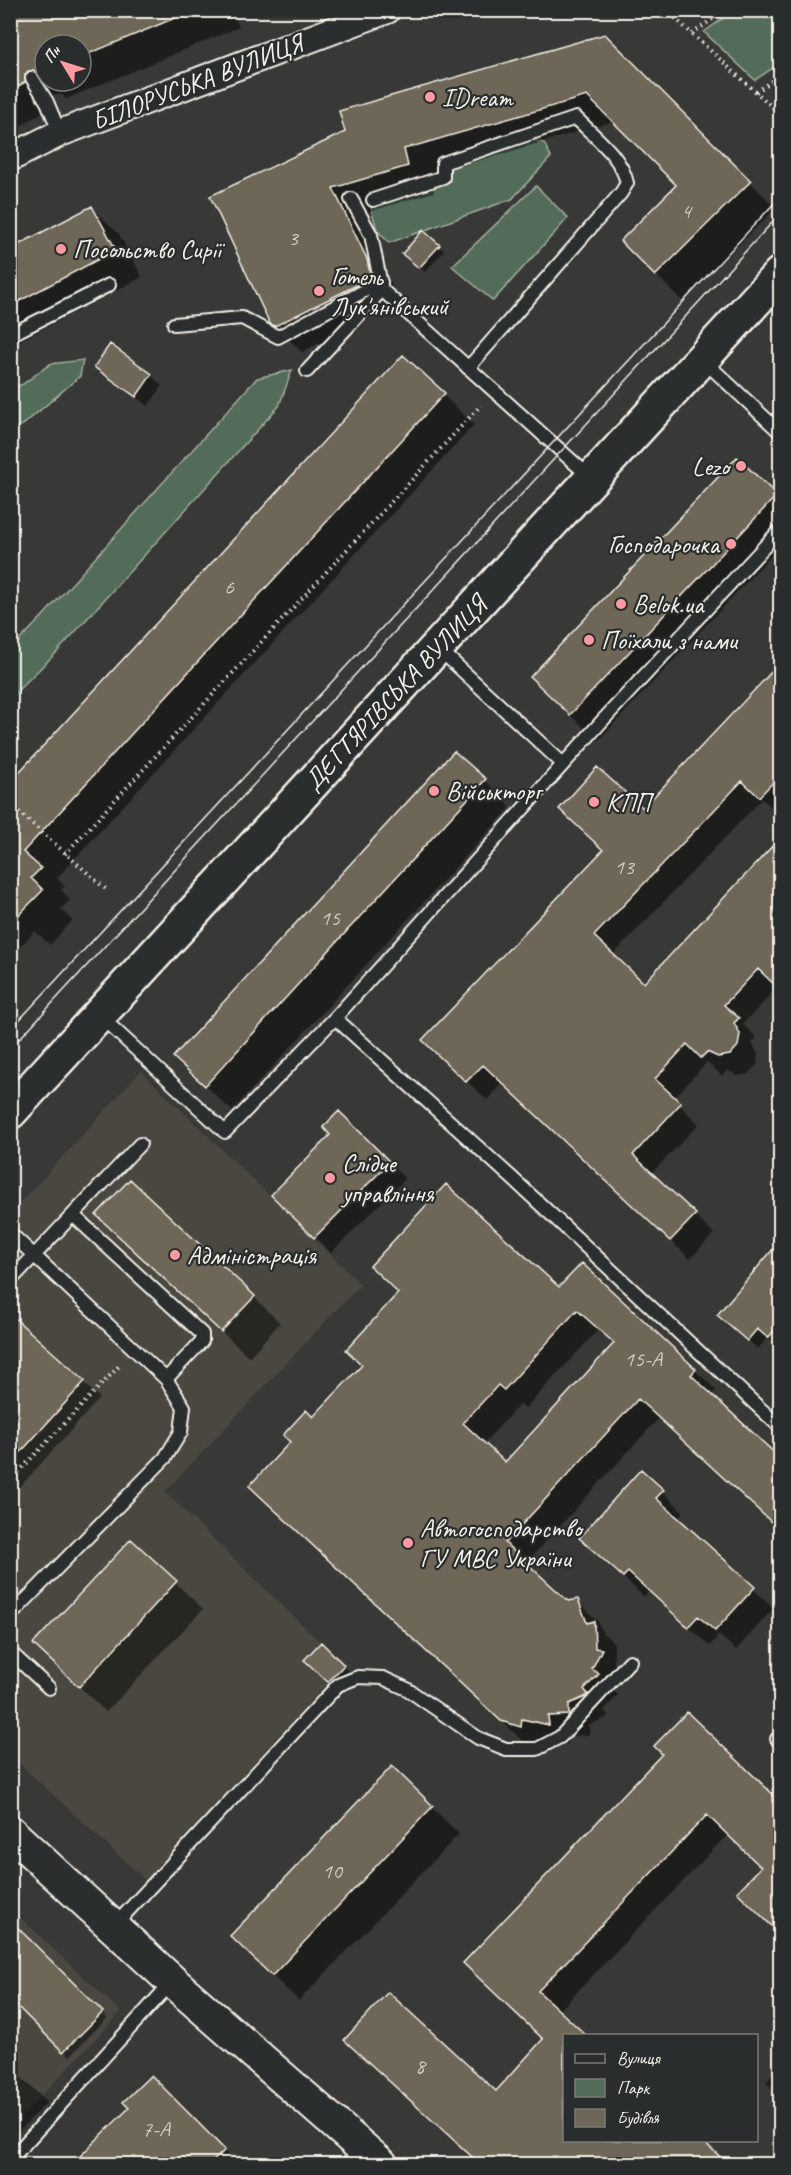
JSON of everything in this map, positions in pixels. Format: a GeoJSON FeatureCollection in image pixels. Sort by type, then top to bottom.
{"type":"FeatureCollection","features":[{"type":"Feature","properties":{"kind":"main road","name":"ДЕГТЯРІВСЬКА ВУЛИЦЯ"},"geometry":{"type":"LineString","coordinates":[[10,1112],[780,274]]}},
{"type":"Feature","properties":{"kind":"street","name":"БІЛОРУСЬКА ВУЛИЦЯ"},"geometry":{"type":"LineString","coordinates":[[10,158],[60,133],[387,10]]}},
{"type":"Feature","properties":{"kind":"street"},"geometry":{"type":"LineString","coordinates":[[10,1832],[173,1982],[381,2164]]}},
{"type":"Feature","properties":{"kind":"lane"},"geometry":{"type":"LineString","coordinates":[[32,78],[47,102],[60,133]]}},
{"type":"Feature","properties":{"kind":"lane"},"geometry":{"type":"LineString","coordinates":[[373,200],[443,177],[443,163],[576,118],[613,156],[624,172],[627,183],[621,193],[468,368]]}},
{"type":"Feature","properties":{"kind":"lane"},"geometry":{"type":"LineString","coordinates":[[351,199],[371,235],[382,286],[468,368],[591,479]]}},
{"type":"Feature","properties":{"kind":"lane"},"geometry":{"type":"LineString","coordinates":[[10,335],[109,285]]}},
{"type":"Feature","properties":{"kind":"lane"},"geometry":{"type":"LineString","coordinates":[[174,324],[242,318],[278,337],[382,286]]}},
{"type":"Feature","properties":{"kind":"lane"},"geometry":{"type":"LineString","coordinates":[[307,371],[382,286]]}},
{"type":"Feature","properties":{"kind":"lane"},"geometry":{"type":"LineString","coordinates":[[702,359],[780,432]]}},
{"type":"Feature","properties":{"kind":"lane"},"geometry":{"type":"LineString","coordinates":[[99,1015],[225,1132],[335,1018],[563,764],[780,530]]}},
{"type":"Feature","properties":{"kind":"lane"},"geometry":{"type":"LineString","coordinates":[[437,648],[563,764]]}},
{"type":"Feature","properties":{"kind":"lane"},"geometry":{"type":"LineString","coordinates":[[335,1018],[521,1186],[780,1426]]}},
{"type":"Feature","properties":{"kind":"lane"},"geometry":{"type":"LineString","coordinates":[[10,1281],[140,1144]]}},
{"type":"Feature","properties":{"kind":"lane"},"geometry":{"type":"LineString","coordinates":[[73,1215],[202,1334],[202,1341],[166,1379]]}},
{"type":"Feature","properties":{"kind":"lane"},"geometry":{"type":"LineString","coordinates":[[10,1233],[166,1379],[184,1407],[181,1432],[165,1458],[10,1616]]}},
{"type":"Feature","properties":{"kind":"lane"},"geometry":{"type":"LineString","coordinates":[[10,1652],[49,1688]]}},
{"type":"Feature","properties":{"kind":"lane"},"geometry":{"type":"LineString","coordinates":[[113,1926],[339,1685],[358,1677],[383,1678],[407,1689],[478,1738],[506,1749],[537,1749],[560,1737],[630,1661]]}},
{"type":"Feature","properties":{"kind":"lane"},"geometry":{"type":"LineString","coordinates":[[10,2160],[173,1982]]}},
{"type":"Feature","properties":{"kind":"path"},"geometry":{"type":"LineString","coordinates":[[666,10],[780,114]]}},
{"type":"Feature","properties":{"kind":"path"},"geometry":{"type":"LineString","coordinates":[[692,34],[725,10]]}},
{"type":"Feature","properties":{"kind":"path"},"geometry":{"type":"LineString","coordinates":[[756,92],[780,75]]}},
{"type":"Feature","properties":{"kind":"path"},"geometry":{"type":"LineString","coordinates":[[66,854],[494,391]]}},
{"type":"Feature","properties":{"kind":"path"},"geometry":{"type":"LineString","coordinates":[[10,804],[108,891]]}},
{"type":"Feature","properties":{"kind":"path"},"geometry":{"type":"LineString","coordinates":[[10,1481],[135,1349]]}},
{"type":"Feature","properties":{"kind":"shaded area"},"geometry":{"type":"Polygon","coordinates":[[[141,1071],[361,1284],[165,1492],[344,1665],[145,1880],[11,1756],[10,1214],[141,1071]]]}},
{"type":"Feature","properties":{"kind":"shaded area"},"geometry":{"type":"Polygon","coordinates":[[[10,1908],[121,2012],[11,2128],[10,2128],[10,1908]]]}},
{"type":"Feature","properties":{"kind":"green space"},"geometry":{"type":"Polygon","coordinates":[[[733,11],[780,11],[780,63],[755,80],[704,32],[733,11]]]}},
{"type":"Feature","properties":{"kind":"green space"},"geometry":{"type":"Polygon","coordinates":[[[518,135],[544,143],[551,157],[512,199],[389,243],[377,230],[370,205],[518,135]]]}},
{"type":"Feature","properties":{"kind":"green space"},"geometry":{"type":"Polygon","coordinates":[[[536,186],[568,218],[493,301],[452,266],[536,186]]]}},
{"type":"Feature","properties":{"kind":"green space"},"geometry":{"type":"Polygon","coordinates":[[[83,360],[80,376],[24,424],[11,430],[11,389],[23,384],[50,364],[83,360]]]}},
{"type":"Feature","properties":{"kind":"green space"},"geometry":{"type":"Polygon","coordinates":[[[292,370],[279,406],[57,652],[11,697],[11,649],[257,378],[292,370]]]}},
{"type":"Feature","properties":{"kind":"building"},"geometry":{"type":"Polygon","coordinates":[[[23,10],[192,10],[93,52],[93,33],[33,33],[33,71],[28,71],[25,75],[25,82],[10,92],[10,16],[23,10]]]}},
{"type":"Feature","properties":{"kind":"building"},"geometry":{"type":"Polygon","coordinates":[[[605,34],[751,181],[655,276],[620,241],[676,185],[587,96],[404,149],[408,166],[333,188],[367,259],[371,278],[275,326],[270,324],[210,196],[345,132],[339,111],[605,34]]]}},
{"type":"Feature","properties":{"kind":"building"},"geometry":{"type":"Polygon","coordinates":[[[92,206],[116,250],[10,306],[10,249],[92,206]]]}},
{"type":"Feature","properties":{"kind":"building"},"geometry":{"type":"Polygon","coordinates":[[[423,230],[440,245],[419,268],[402,254],[423,230]]]}},
{"type":"Feature","properties":{"kind":"building"},"geometry":{"type":"Polygon","coordinates":[[[110,344],[152,374],[136,397],[94,367],[110,344]]]}},
{"type":"Feature","properties":{"kind":"building"},"geometry":{"type":"Polygon","coordinates":[[[403,355],[445,393],[23,852],[41,868],[31,878],[43,890],[10,924],[10,782],[403,355]]]}},
{"type":"Feature","properties":{"kind":"building"},"geometry":{"type":"Polygon","coordinates":[[[737,457],[777,495],[570,715],[530,677],[737,457]]]}},
{"type":"Feature","properties":{"kind":"building"},"geometry":{"type":"Polygon","coordinates":[[[780,663],[780,775],[759,797],[742,781],[594,936],[644,983],[780,838],[780,990],[758,969],[724,1005],[739,1018],[734,1023],[740,1034],[738,1046],[730,1055],[718,1057],[707,1052],[701,1058],[687,1044],[655,1079],[681,1103],[633,1155],[696,1214],[670,1241],[483,1065],[466,1082],[422,1040],[603,850],[559,809],[597,767],[643,808],[780,663]]]}},
{"type":"Feature","properties":{"kind":"building"},"geometry":{"type":"Polygon","coordinates":[[[454,751],[486,779],[205,1086],[173,1057],[454,751]]]}},
{"type":"Feature","properties":{"kind":"building","name":"Слідче управління"},"geometry":{"type":"Polygon","coordinates":[[[339,1111],[390,1162],[314,1238],[271,1195],[330,1135],[323,1127],[339,1111]]]}},
{"type":"Feature","properties":{"kind":"building","name":"Адміністрація"},"geometry":{"type":"Polygon","coordinates":[[[130,1179],[255,1296],[221,1332],[96,1215],[130,1179]]]}},
{"type":"Feature","properties":{"kind":"building"},"geometry":{"type":"Polygon","coordinates":[[[446,1184],[559,1287],[582,1263],[696,1369],[691,1375],[780,1458],[780,1530],[638,1399],[505,1543],[568,1601],[578,1599],[587,1623],[594,1621],[595,1648],[602,1649],[592,1669],[599,1674],[584,1689],[588,1694],[569,1704],[569,1715],[548,1716],[549,1725],[522,1719],[521,1727],[501,1721],[249,1486],[290,1442],[283,1435],[306,1410],[313,1417],[362,1365],[346,1350],[398,1293],[370,1266],[446,1184]],[[577,1310],[504,1390],[498,1385],[463,1423],[505,1462],[614,1343],[577,1310]]]}},
{"type":"Feature","properties":{"kind":"building"},"geometry":{"type":"Polygon","coordinates":[[[780,1241],[780,1324],[768,1338],[757,1329],[747,1341],[717,1315],[780,1241]]]}},
{"type":"Feature","properties":{"kind":"building"},"geometry":{"type":"Polygon","coordinates":[[[10,1314],[85,1381],[10,1464],[10,1314]]]}},
{"type":"Feature","properties":{"kind":"building"},"geometry":{"type":"Polygon","coordinates":[[[641,1469],[664,1490],[656,1498],[755,1587],[715,1631],[698,1616],[688,1627],[628,1572],[623,1577],[579,1538],[641,1469]]]}},
{"type":"Feature","properties":{"kind":"building"},"geometry":{"type":"Polygon","coordinates":[[[131,1539],[177,1581],[79,1687],[33,1644],[131,1539]]]}},
{"type":"Feature","properties":{"kind":"building"},"geometry":{"type":"Polygon","coordinates":[[[321,1642],[344,1665],[328,1682],[304,1660],[321,1642]]]}},
{"type":"Feature","properties":{"kind":"building"},"geometry":{"type":"Polygon","coordinates":[[[687,1712],[780,1801],[780,1934],[737,1892],[761,1867],[707,1815],[538,1991],[585,2034],[563,2034],[563,2142],[704,2142],[728,2164],[480,2164],[344,2040],[388,1992],[496,2091],[543,2039],[463,1963],[662,1754],[654,1746],[687,1712]]]}},
{"type":"Feature","properties":{"kind":"building"},"geometry":{"type":"Polygon","coordinates":[[[392,1766],[433,1806],[272,1976],[230,1936],[392,1766]]]}},
{"type":"Feature","properties":{"kind":"building"},"geometry":{"type":"Polygon","coordinates":[[[10,1920],[103,2012],[63,2052],[10,1999],[10,1920]]]}},
{"type":"Feature","properties":{"kind":"building"},"geometry":{"type":"Polygon","coordinates":[[[151,2075],[225,2150],[210,2164],[72,2164],[129,2108],[123,2102],[151,2075]]]}},
{"type":"Feature","properties":{"kind":"tram line"},"geometry":{"type":"LineString","coordinates":[[10,1030],[780,197]]}},
{"type":"Feature","properties":{"kind":"tram line"},"geometry":{"type":"LineString","coordinates":[[10,1049],[780,214]]}},
{"type":"Feature","properties":{"kind":"place","name":"IDream"},"geometry":{"type":"Point","coordinates":[430,97]}},
{"type":"Feature","properties":{"kind":"place","name":"Посольство Сирії"},"geometry":{"type":"Point","coordinates":[61,249]}},
{"type":"Feature","properties":{"kind":"place","name":"Готель Лук'янівський"},"geometry":{"type":"Point","coordinates":[319,291]}},
{"type":"Feature","properties":{"kind":"place","name":"Lezo"},"geometry":{"type":"Point","coordinates":[741,466]}},
{"type":"Feature","properties":{"kind":"place","name":"Господарочка"},"geometry":{"type":"Point","coordinates":[731,544]}},
{"type":"Feature","properties":{"kind":"place","name":"Belok.ua"},"geometry":{"type":"Point","coordinates":[621,604]}},
{"type":"Feature","properties":{"kind":"place","name":"Поїхали з нами"},"geometry":{"type":"Point","coordinates":[589,640]}},
{"type":"Feature","properties":{"kind":"place","name":"Військторг"},"geometry":{"type":"Point","coordinates":[434,791]}},
{"type":"Feature","properties":{"kind":"place","name":"КПП"},"geometry":{"type":"Point","coordinates":[594,802]}},
{"type":"Feature","properties":{"kind":"place","name":"Слідче управління"},"geometry":{"type":"Point","coordinates":[330,1178]}},
{"type":"Feature","properties":{"kind":"place","name":"Адміністрація"},"geometry":{"type":"Point","coordinates":[175,1255]}},
{"type":"Feature","properties":{"kind":"place","name":"Автогосподарство ГУ МВС України"},"geometry":{"type":"Point","coordinates":[408,1543]}}]}
